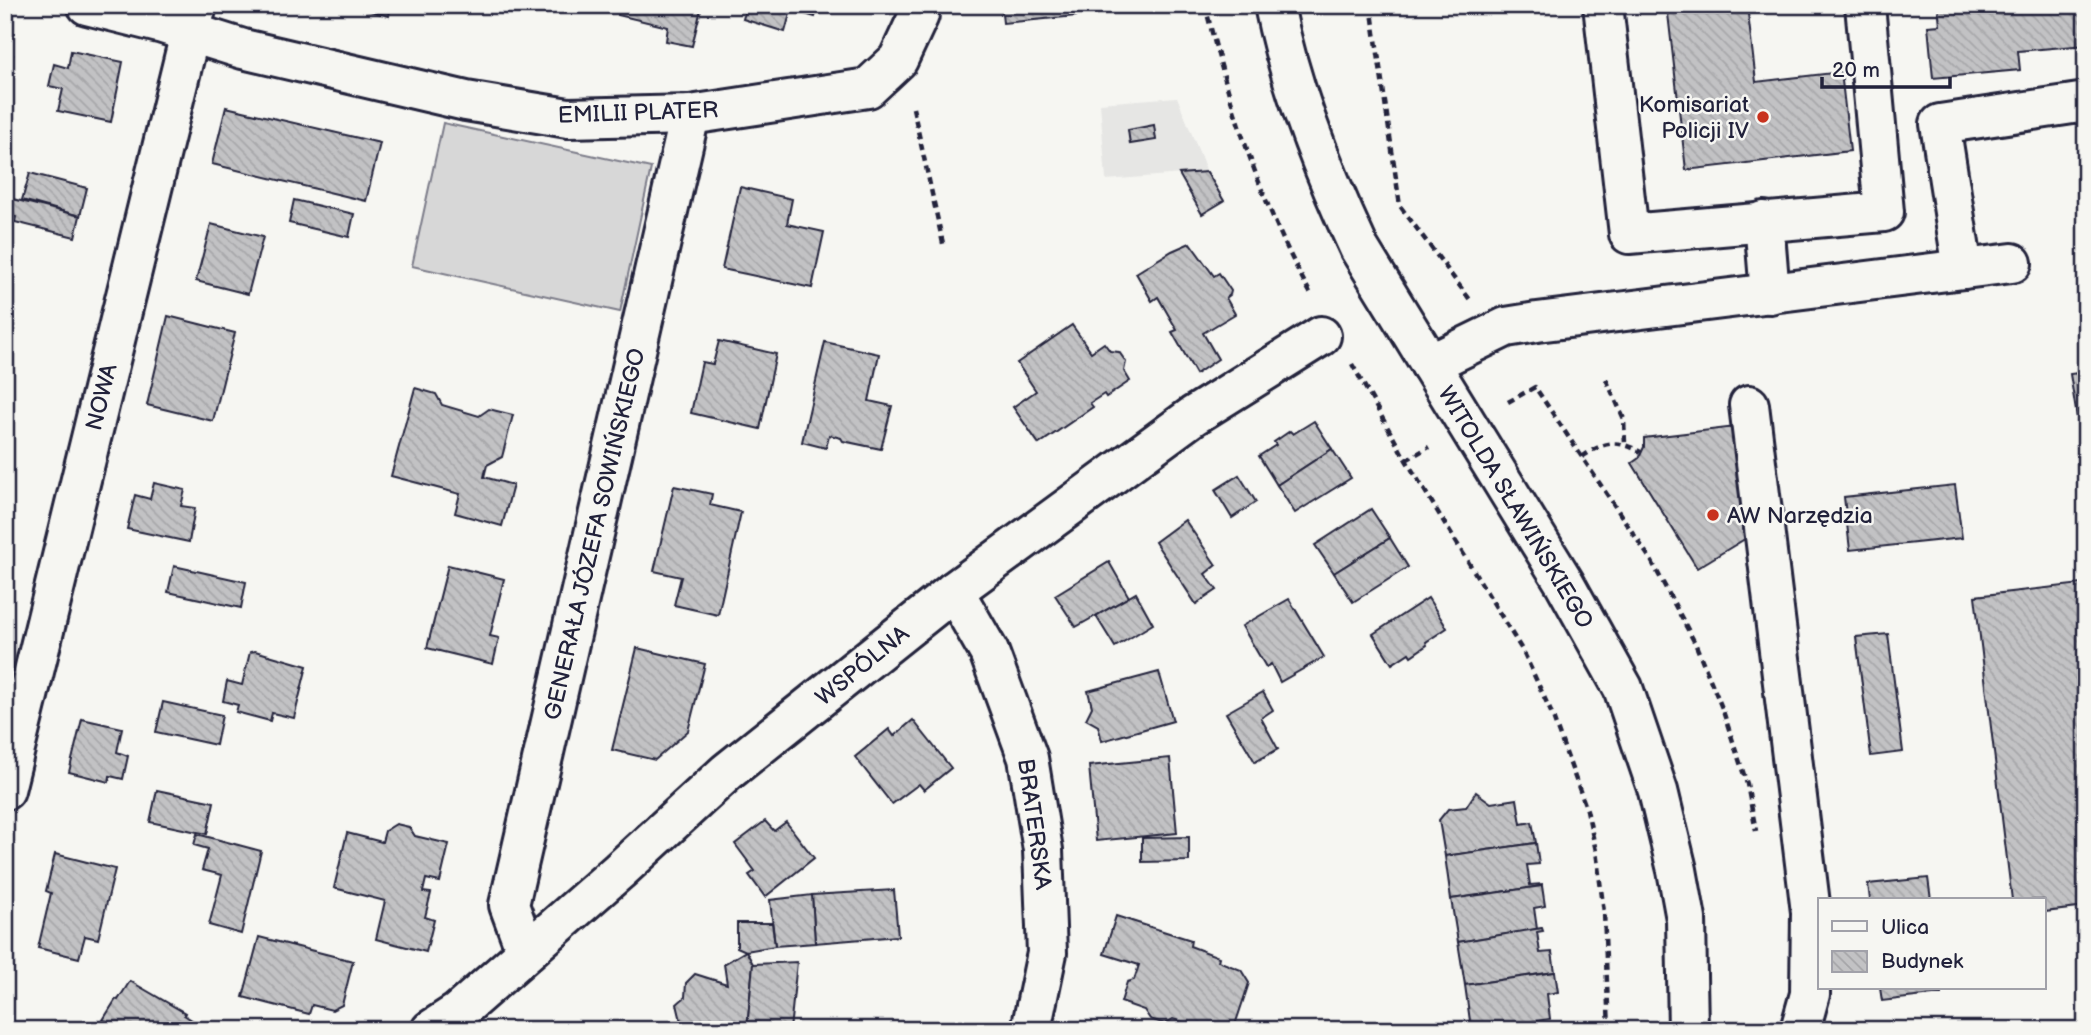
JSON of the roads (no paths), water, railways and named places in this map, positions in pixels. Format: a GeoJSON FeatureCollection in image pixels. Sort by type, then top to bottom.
{"type":"FeatureCollection","features":[{"type":"Feature","properties":{"kind":"street","name":"EMILII PLATER"},"geometry":{"type":"LineString","coordinates":[[87,5],[163,24],[194,19],[256,52],[466,101],[568,118],[690,115],[868,88],[898,60],[919,15],[918,5]]}},
{"type":"Feature","properties":{"kind":"street","name":"WITOLDA SŁAWIŃSKIEGO"},"geometry":{"type":"LineString","coordinates":[[1274,5],[1290,67],[1336,198],[1359,248],[1564,582],[1623,688],[1658,791],[1677,870],[1686,919],[1688,1030]]}},
{"type":"Feature","properties":{"kind":"street"},"geometry":{"type":"LineString","coordinates":[[1603,5],[1629,234],[1884,212],[1865,5]]}},
{"type":"Feature","properties":{"kind":"street","name":"NOWA"},"geometry":{"type":"LineString","coordinates":[[5,790],[194,19]]}},
{"type":"Feature","properties":{"kind":"street"},"geometry":{"type":"LineString","coordinates":[[1962,269],[1940,124],[2086,102]]}},
{"type":"Feature","properties":{"kind":"street","name":"GENERAŁA JÓZEFA SOWIŃSKIEGO"},"geometry":{"type":"LineString","coordinates":[[526,951],[509,905],[690,115]]}},
{"type":"Feature","properties":{"kind":"street"},"geometry":{"type":"LineString","coordinates":[[1764,221],[1770,294]]}},
{"type":"Feature","properties":{"kind":"street"},"geometry":{"type":"LineString","coordinates":[[1430,364],[1506,327],[1537,321],[2012,263]]}},
{"type":"Feature","properties":{"kind":"street","name":"WSPÓLNA"},"geometry":{"type":"LineString","coordinates":[[431,1030],[457,1013],[727,772],[954,591],[1193,416],[1321,336]]}},
{"type":"Feature","properties":{"kind":"street"},"geometry":{"type":"LineString","coordinates":[[1749,405],[1811,912],[1810,994],[1800,1030]]}},
{"type":"Feature","properties":{"kind":"street","name":"BRATERSKA"},"geometry":{"type":"LineString","coordinates":[[954,591],[989,652],[1028,758],[1043,849],[1047,953],[1031,1030]]}},
{"type":"Feature","properties":{"kind":"place","name":"Komisariat Policji IV"},"geometry":{"type":"Point","coordinates":[1763,117]}},
{"type":"Feature","properties":{"kind":"place","name":"AW Narzędzia"},"geometry":{"type":"Point","coordinates":[1713,515]}}]}
